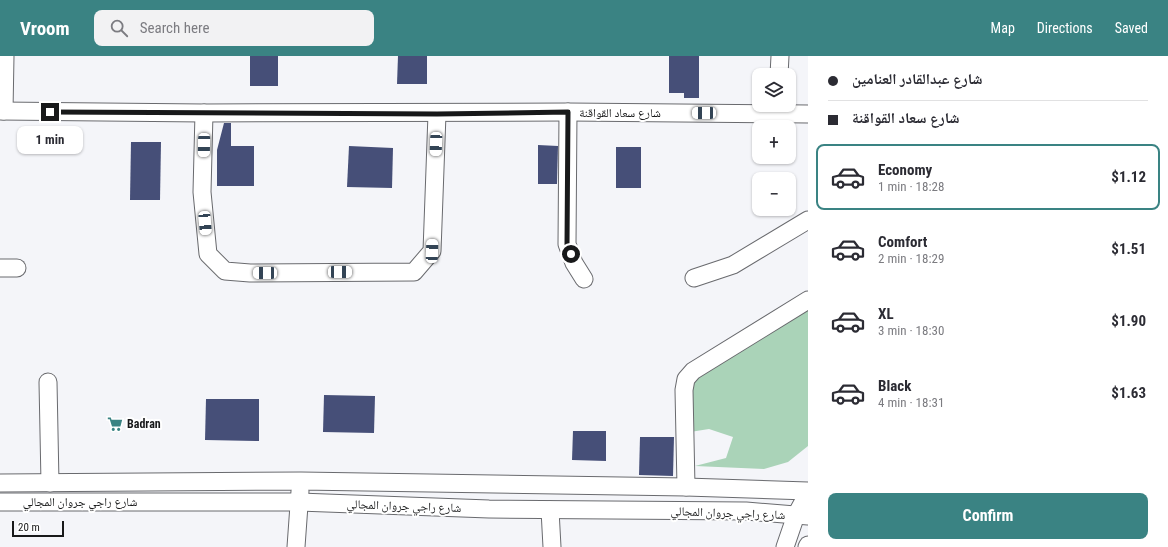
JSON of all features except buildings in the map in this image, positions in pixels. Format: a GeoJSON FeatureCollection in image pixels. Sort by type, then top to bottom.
{"type":"FeatureCollection","features":[{"type":"Feature","properties":{"kind":"street"},"geometry":{"type":"LineString","coordinates":[[2,111],[5,56]]}},
{"type":"Feature","properties":{"kind":"street"},"geometry":{"type":"LineString","coordinates":[[780,56],[780,68]]}},
{"type":"Feature","properties":{"kind":"street","name":"شارع سعاد القواقنة"},"geometry":{"type":"LineString","coordinates":[[2,111],[437,114],[752,109]]}},
{"type":"Feature","properties":{"kind":"street"},"geometry":{"type":"LineString","coordinates":[[568,112],[567,244],[574,263],[584,279]]}},
{"type":"Feature","properties":{"kind":"street","name":"شارع سعاد القواقنة"},"geometry":{"type":"LineString","coordinates":[[796,112],[808,114]]}},
{"type":"Feature","properties":{"kind":"street"},"geometry":{"type":"LineString","coordinates":[[204,113],[202,192],[208,254],[225,271],[250,273],[414,272],[432,251],[437,114]]}},
{"type":"Feature","properties":{"kind":"street"},"geometry":{"type":"LineString","coordinates":[[694,278],[733,265],[808,220]]}},
{"type":"Feature","properties":{"kind":"street"},"geometry":{"type":"LineString","coordinates":[[0,268],[18,268]]}},
{"type":"Feature","properties":{"kind":"street"},"geometry":{"type":"LineString","coordinates":[[686,487],[684,390],[686,379],[693,371],[808,300]]}},
{"type":"Feature","properties":{"kind":"street"},"geometry":{"type":"LineString","coordinates":[[48,382],[50,483]]}},
{"type":"Feature","properties":{"kind":"street"},"geometry":{"type":"LineString","coordinates":[[296,547],[301,481]]}},
{"type":"Feature","properties":{"kind":"street","name":"شارع راجي جروان المجالي"},"geometry":{"type":"LineString","coordinates":[[0,483],[301,481],[686,487],[808,492]]}},
{"type":"Feature","properties":{"kind":"street"},"geometry":{"type":"LineString","coordinates":[[489,509],[490,484]]}},
{"type":"Feature","properties":{"kind":"street"},"geometry":{"type":"LineString","coordinates":[[785,547],[802,516],[808,492]]}},
{"type":"Feature","properties":{"kind":"street","name":"شارع راجي جروان المجالي"},"geometry":{"type":"LineString","coordinates":[[0,502],[299,502],[489,509],[746,511],[802,516]]}},
{"type":"Feature","properties":{"kind":"street"},"geometry":{"type":"LineString","coordinates":[[550,510],[552,547]]}},
{"type":"Feature","properties":{"kind":"green space"},"geometry":{"type":"Polygon","coordinates":[[[808,305],[808,446],[788,462],[764,469],[695,466],[726,458],[733,437],[709,429],[690,432],[690,383],[808,305]]]}},
{"type":"Feature","properties":{"kind":"place","name":"Badran"},"geometry":{"type":"Point","coordinates":[115,424]}},
{"type":"Feature","properties":{"kind":"route"},"geometry":{"type":"LineString","coordinates":[[50,112],[437,114],[568,112],[567,244],[571,254]]}}]}
